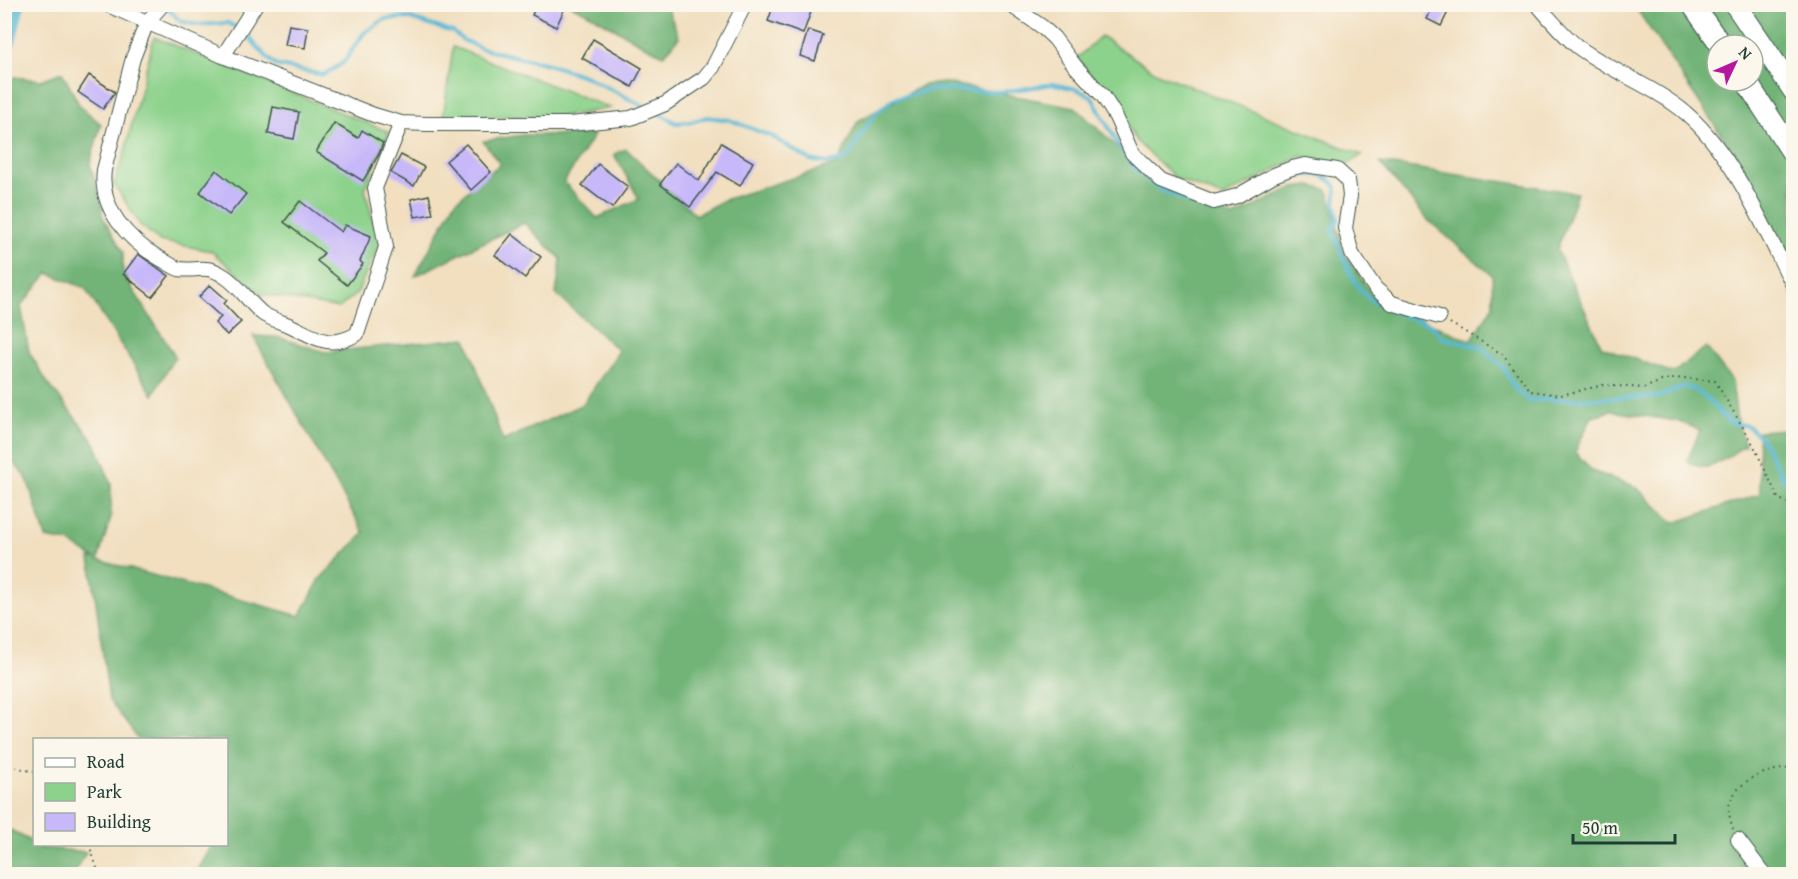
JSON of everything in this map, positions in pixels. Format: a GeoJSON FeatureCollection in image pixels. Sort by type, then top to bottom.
{"type":"FeatureCollection","features":[{"type":"Feature","properties":{"kind":"highway"},"geometry":{"type":"LineString","coordinates":[[1692,4],[1713,33]]}},
{"type":"Feature","properties":{"kind":"highway"},"geometry":{"type":"LineString","coordinates":[[1735,4],[1794,91]]}},
{"type":"Feature","properties":{"kind":"highway"},"geometry":{"type":"LineString","coordinates":[[1754,93],[1794,155]]}},
{"type":"Feature","properties":{"kind":"street"},"geometry":{"type":"LineString","coordinates":[[106,4],[223,56],[374,115],[401,123],[570,124],[631,118],[665,104],[704,78],[713,67],[745,4]]}},
{"type":"Feature","properties":{"kind":"street"},"geometry":{"type":"LineString","coordinates":[[163,4],[147,22],[133,58],[102,182],[109,206],[122,228],[135,242],[150,252],[179,269],[204,267],[224,276],[264,314],[316,339],[343,342],[357,334],[386,247],[375,188],[401,123]]}},
{"type":"Feature","properties":{"kind":"street"},"geometry":{"type":"LineString","coordinates":[[223,56],[256,4]]}},
{"type":"Feature","properties":{"kind":"street"},"geometry":{"type":"LineString","coordinates":[[1009,4],[1054,38],[1102,96],[1116,117],[1132,153],[1161,181],[1214,202],[1237,196],[1274,175],[1292,168],[1305,165],[1337,170],[1348,180],[1350,196],[1345,228],[1352,254],[1375,288],[1392,303],[1439,317]]}},
{"type":"Feature","properties":{"kind":"street"},"geometry":{"type":"LineString","coordinates":[[1537,4],[1579,47],[1688,114],[1732,169],[1794,288]]}},
{"type":"Feature","properties":{"kind":"street"},"geometry":{"type":"LineString","coordinates":[[1738,840],[1764,874]]}},
{"type":"Feature","properties":{"kind":"path"},"geometry":{"type":"LineString","coordinates":[[1439,317],[1502,354],[1531,391],[1561,394],[1603,385],[1644,388],[1664,380],[1683,378],[1715,381],[1754,444],[1778,498],[1794,507]]}},
{"type":"Feature","properties":{"kind":"path"},"geometry":{"type":"LineString","coordinates":[[4,764],[33,772]]}},
{"type":"Feature","properties":{"kind":"path"},"geometry":{"type":"LineString","coordinates":[[1738,840],[1733,832],[1729,808],[1735,790],[1754,777],[1783,768],[1794,769]]}},
{"type":"Feature","properties":{"kind":"path"},"geometry":{"type":"LineString","coordinates":[[90,846],[97,868],[96,874]]}},
{"type":"Feature","properties":{"kind":"green space"},"geometry":{"type":"Polygon","coordinates":[[[571,5],[666,5],[679,37],[664,55],[571,5]]]}},
{"type":"Feature","properties":{"kind":"green space"},"geometry":{"type":"Polygon","coordinates":[[[1634,5],[1793,5],[1793,277],[1730,148],[1634,5]]]}},
{"type":"Feature","properties":{"kind":"green space"},"geometry":{"type":"Polygon","coordinates":[[[1101,36],[1157,73],[1362,155],[1345,167],[1301,156],[1223,197],[1177,179],[1138,143],[1112,100],[1077,58],[1101,36]]]}},
{"type":"Feature","properties":{"kind":"green space"},"geometry":{"type":"Polygon","coordinates":[[[154,37],[389,132],[365,189],[379,245],[357,293],[339,308],[261,294],[211,251],[160,241],[140,225],[114,184],[124,155],[154,37]]]}},
{"type":"Feature","properties":{"kind":"green space"},"geometry":{"type":"Polygon","coordinates":[[[453,47],[610,108],[566,116],[443,118],[453,47]]]}},
{"type":"Feature","properties":{"kind":"green space"},"geometry":{"type":"Polygon","coordinates":[[[62,72],[80,106],[101,124],[90,164],[101,201],[102,215],[123,252],[123,274],[175,356],[153,395],[85,288],[48,273],[21,306],[29,352],[47,382],[95,443],[111,484],[111,517],[98,560],[300,616],[320,579],[364,533],[253,336],[278,337],[325,352],[466,338],[503,441],[583,404],[619,351],[556,294],[561,259],[524,223],[415,276],[455,202],[500,164],[483,141],[523,135],[594,135],[564,182],[597,218],[639,199],[614,154],[626,149],[696,215],[724,200],[837,164],[858,121],[923,85],[945,83],[1075,107],[1157,185],[1233,217],[1292,188],[1310,186],[1328,190],[1344,252],[1375,299],[1471,341],[1493,306],[1492,275],[1428,220],[1380,163],[1577,193],[1557,250],[1602,347],[1673,373],[1706,347],[1732,381],[1737,421],[1745,445],[1717,464],[1703,467],[1695,465],[1687,461],[1700,430],[1677,421],[1611,411],[1592,416],[1575,452],[1592,471],[1636,487],[1674,523],[1760,494],[1758,431],[1793,429],[1793,874],[196,874],[211,846],[228,846],[228,738],[137,738],[109,700],[90,558],[95,558],[68,542],[46,538],[27,479],[5,451],[4,95],[14,77],[41,80],[62,72]]]}},
{"type":"Feature","properties":{"kind":"green space"},"geometry":{"type":"Polygon","coordinates":[[[5,827],[33,842],[33,846],[86,852],[76,871],[60,874],[5,874],[5,827]]]}},
{"type":"Feature","properties":{"kind":"building"},"geometry":{"type":"Polygon","coordinates":[[[537,4],[554,4],[564,10],[556,27],[532,15],[537,4]]]}},
{"type":"Feature","properties":{"kind":"building"},"geometry":{"type":"Polygon","coordinates":[[[774,4],[800,4],[812,9],[803,34],[768,21],[774,4]]]}},
{"type":"Feature","properties":{"kind":"building"},"geometry":{"type":"Polygon","coordinates":[[[1434,4],[1452,4],[1441,26],[1427,19],[1434,4]]]}},
{"type":"Feature","properties":{"kind":"building"},"geometry":{"type":"Polygon","coordinates":[[[289,25],[308,28],[305,48],[285,45],[289,25]]]}},
{"type":"Feature","properties":{"kind":"building"},"geometry":{"type":"Polygon","coordinates":[[[808,30],[823,35],[815,61],[800,56],[808,30]]]}},
{"type":"Feature","properties":{"kind":"building"},"geometry":{"type":"Polygon","coordinates":[[[593,39],[642,68],[632,87],[582,58],[593,39]]]}},
{"type":"Feature","properties":{"kind":"building"},"geometry":{"type":"Polygon","coordinates":[[[89,75],[115,92],[103,109],[78,92],[89,75]]]}},
{"type":"Feature","properties":{"kind":"building"},"geometry":{"type":"Polygon","coordinates":[[[273,107],[299,112],[294,139],[268,134],[273,107]]]}},
{"type":"Feature","properties":{"kind":"building"},"geometry":{"type":"Polygon","coordinates":[[[334,123],[358,138],[362,130],[383,143],[363,181],[316,152],[334,123]]]}},
{"type":"Feature","properties":{"kind":"building"},"geometry":{"type":"Polygon","coordinates":[[[721,143],[753,162],[740,186],[717,172],[690,207],[660,184],[676,163],[699,181],[721,143]]]}},
{"type":"Feature","properties":{"kind":"building"},"geometry":{"type":"Polygon","coordinates":[[[466,144],[491,172],[471,190],[446,161],[466,144]]]}},
{"type":"Feature","properties":{"kind":"building"},"geometry":{"type":"Polygon","coordinates":[[[401,155],[424,167],[414,186],[391,173],[401,155]]]}},
{"type":"Feature","properties":{"kind":"building"},"geometry":{"type":"Polygon","coordinates":[[[598,164],[628,187],[612,208],[582,185],[598,164]]]}},
{"type":"Feature","properties":{"kind":"building"},"geometry":{"type":"Polygon","coordinates":[[[216,170],[246,194],[229,215],[200,192],[216,170]]]}},
{"type":"Feature","properties":{"kind":"building"},"geometry":{"type":"Polygon","coordinates":[[[429,195],[433,214],[415,217],[411,199],[429,195]]]}},
{"type":"Feature","properties":{"kind":"building"},"geometry":{"type":"Polygon","coordinates":[[[300,201],[341,232],[345,225],[371,236],[360,261],[363,264],[347,285],[317,261],[324,253],[284,222],[300,201]]]}},
{"type":"Feature","properties":{"kind":"building"},"geometry":{"type":"Polygon","coordinates":[[[512,234],[541,257],[525,278],[495,255],[512,234]]]}},
{"type":"Feature","properties":{"kind":"building"},"geometry":{"type":"Polygon","coordinates":[[[138,254],[169,276],[152,297],[123,274],[138,254]]]}},
{"type":"Feature","properties":{"kind":"building"},"geometry":{"type":"Polygon","coordinates":[[[210,285],[227,300],[224,304],[241,322],[227,335],[215,323],[221,317],[199,297],[210,285]]]}},
{"type":"Feature","properties":{"kind":"waterway"},"geometry":{"type":"LineString","coordinates":[[4,40],[13,4]]}},
{"type":"Feature","properties":{"kind":"waterway"},"geometry":{"type":"LineString","coordinates":[[166,6],[180,21],[198,25],[228,23],[246,32],[275,65],[323,75],[343,63],[364,33],[385,19],[407,18],[453,32],[463,40],[483,49],[548,64],[587,77],[647,108]]}},
{"type":"Feature","properties":{"kind":"waterway"},"geometry":{"type":"LineString","coordinates":[[657,112],[676,123],[691,122],[707,117],[730,120],[773,137],[810,160],[827,163],[848,157],[874,115],[893,99],[933,89],[1002,92],[1053,84],[1076,89],[1091,96],[1135,169],[1161,190],[1205,209],[1230,208],[1246,203],[1297,174],[1321,175],[1331,181],[1336,187],[1335,203],[1338,221],[1332,229],[1350,273],[1361,291],[1373,301],[1395,312],[1431,325],[1443,338],[1481,347],[1503,367],[1516,390],[1528,400],[1658,397],[1685,386],[1702,394],[1729,422],[1748,426],[1761,438],[1785,481],[1794,488]]}}]}
